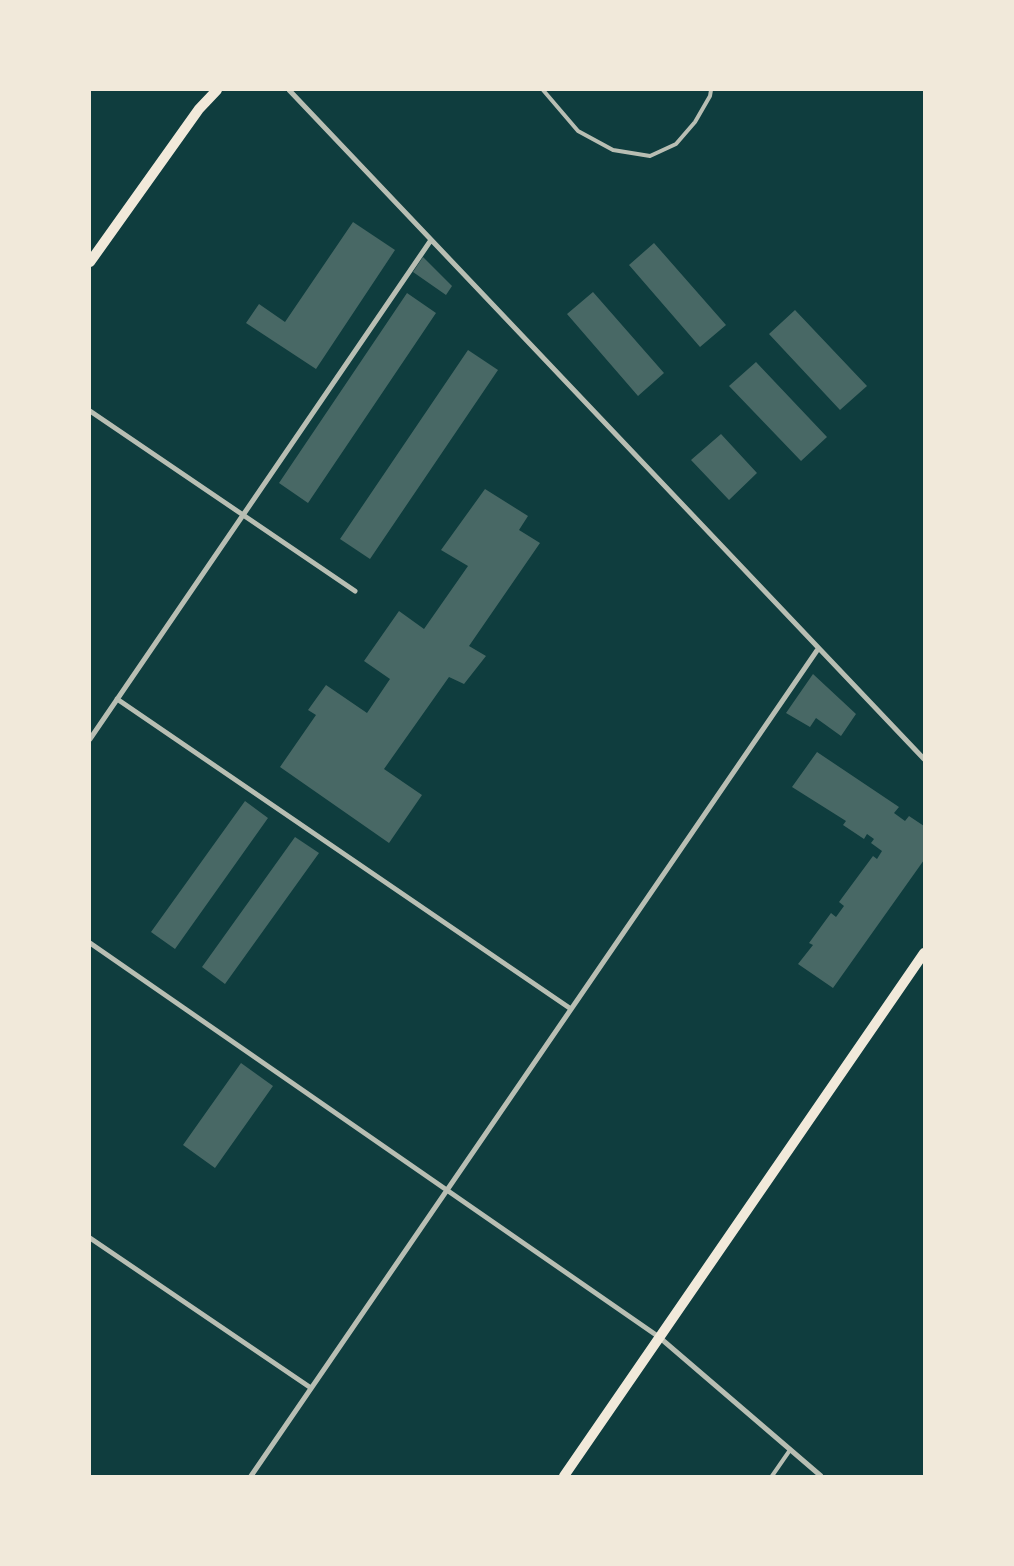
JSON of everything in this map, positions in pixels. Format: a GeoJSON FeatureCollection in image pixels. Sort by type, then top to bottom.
{"type":"FeatureCollection","features":[{"type":"Feature","properties":{"kind":"main road"},"geometry":{"type":"LineString","coordinates":[[90,262],[199,109],[217,90]]}},
{"type":"Feature","properties":{"kind":"main road"},"geometry":{"type":"LineString","coordinates":[[564,1476],[924,953]]}},
{"type":"Feature","properties":{"kind":"street"},"geometry":{"type":"LineString","coordinates":[[289,90],[924,759]]}},
{"type":"Feature","properties":{"kind":"street"},"geometry":{"type":"LineString","coordinates":[[90,740],[432,240]]}},
{"type":"Feature","properties":{"kind":"street"},"geometry":{"type":"LineString","coordinates":[[90,411],[356,591]]}},
{"type":"Feature","properties":{"kind":"street"},"geometry":{"type":"LineString","coordinates":[[251,1476],[818,649]]}},
{"type":"Feature","properties":{"kind":"street"},"geometry":{"type":"LineString","coordinates":[[118,699],[571,1009]]}},
{"type":"Feature","properties":{"kind":"street"},"geometry":{"type":"LineString","coordinates":[[90,943],[659,1337],[822,1476]]}},
{"type":"Feature","properties":{"kind":"street"},"geometry":{"type":"LineString","coordinates":[[90,1238],[311,1388]]}},
{"type":"Feature","properties":{"kind":"lane"},"geometry":{"type":"LineString","coordinates":[[543,90],[578,131],[612,150],[650,156],[676,144],[695,122],[710,96],[711,90]]}},
{"type":"Feature","properties":{"kind":"lane"},"geometry":{"type":"LineString","coordinates":[[772,1476],[790,1450]]}},
{"type":"Feature","properties":{"kind":"building"},"geometry":{"type":"Polygon","coordinates":[[[353,222],[395,250],[316,369],[246,323],[259,304],[285,322],[353,222]]]}},
{"type":"Feature","properties":{"kind":"building"},"geometry":{"type":"Polygon","coordinates":[[[654,243],[726,325],[700,347],[629,265],[654,243]]]}},
{"type":"Feature","properties":{"kind":"building"},"geometry":{"type":"Polygon","coordinates":[[[423,257],[452,286],[446,295],[413,272],[423,257]]]}},
{"type":"Feature","properties":{"kind":"building"},"geometry":{"type":"Polygon","coordinates":[[[593,292],[664,373],[638,396],[567,314],[593,292]]]}},
{"type":"Feature","properties":{"kind":"building"},"geometry":{"type":"Polygon","coordinates":[[[407,293],[436,313],[308,503],[279,483],[407,293]]]}},
{"type":"Feature","properties":{"kind":"building"},"geometry":{"type":"Polygon","coordinates":[[[795,310],[867,386],[840,410],[769,334],[795,310]]]}},
{"type":"Feature","properties":{"kind":"building"},"geometry":{"type":"Polygon","coordinates":[[[468,350],[498,370],[370,559],[340,539],[468,350]]]}},
{"type":"Feature","properties":{"kind":"building"},"geometry":{"type":"Polygon","coordinates":[[[756,362],[827,437],[801,461],[729,386],[756,362]]]}},
{"type":"Feature","properties":{"kind":"building"},"geometry":{"type":"Polygon","coordinates":[[[721,434],[757,473],[729,500],[691,460],[721,434]]]}},
{"type":"Feature","properties":{"kind":"building"},"geometry":{"type":"Polygon","coordinates":[[[485,489],[528,516],[519,530],[540,543],[469,646],[486,656],[464,684],[449,677],[384,769],[422,795],[389,843],[280,767],[316,715],[308,710],[326,685],[367,713],[390,679],[364,661],[399,611],[424,629],[468,566],[441,550],[485,489]]]}},
{"type":"Feature","properties":{"kind":"building"},"geometry":{"type":"Polygon","coordinates":[[[813,674],[856,714],[841,736],[816,718],[810,727],[786,713],[813,674]]]}},
{"type":"Feature","properties":{"kind":"building"},"geometry":{"type":"Polygon","coordinates":[[[817,752],[899,807],[894,813],[905,821],[909,816],[924,826],[924,860],[833,988],[798,964],[813,945],[809,943],[831,913],[836,917],[844,906],[839,902],[873,856],[877,859],[882,851],[871,843],[874,839],[867,834],[864,839],[843,825],[846,821],[792,787],[817,752]]]}},
{"type":"Feature","properties":{"kind":"building"},"geometry":{"type":"Polygon","coordinates":[[[245,801],[268,818],[175,949],[151,932],[245,801]]]}},
{"type":"Feature","properties":{"kind":"building"},"geometry":{"type":"Polygon","coordinates":[[[295,837],[319,853],[225,984],[202,967],[295,837]]]}},
{"type":"Feature","properties":{"kind":"building"},"geometry":{"type":"Polygon","coordinates":[[[241,1063],[273,1086],[215,1168],[183,1145],[241,1063]]]}}]}
